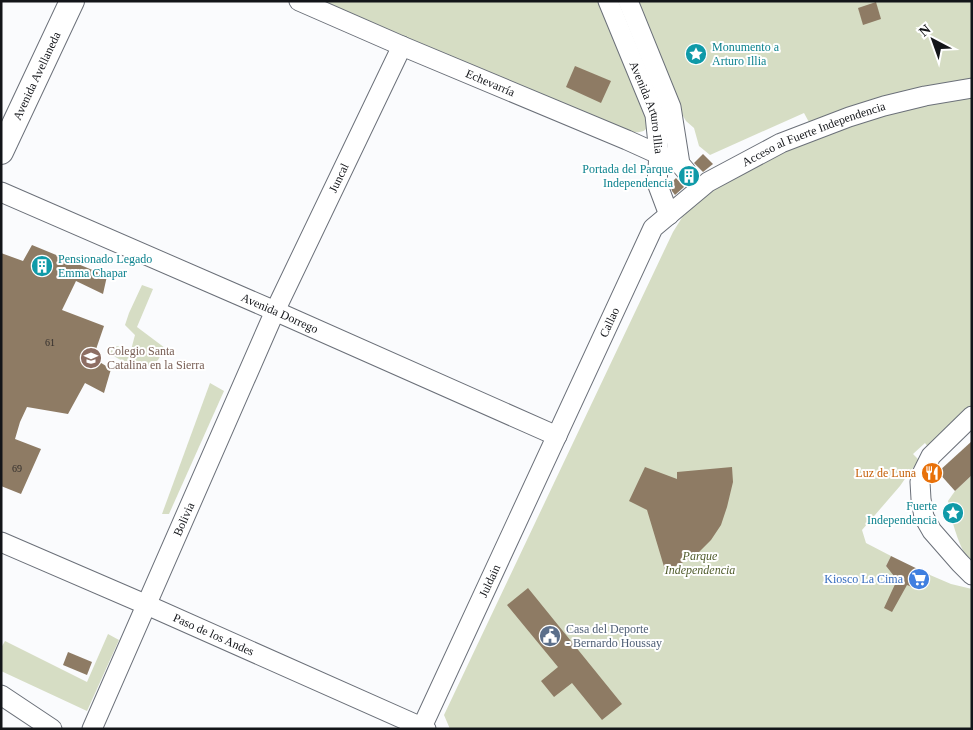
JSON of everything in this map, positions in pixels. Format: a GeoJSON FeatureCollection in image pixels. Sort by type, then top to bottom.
{"type":"FeatureCollection","features":[{"type":"Feature","properties":{"kind":"main road","name":"Avenida Avellaneda"},"geometry":{"type":"LineString","coordinates":[[1,152],[72,1]]}},
{"type":"Feature","properties":{"kind":"street","name":"Echevarría"},"geometry":{"type":"LineString","coordinates":[[299,1],[659,154],[690,176]]}},
{"type":"Feature","properties":{"kind":"street","name":"Avenida Arturo Illia"},"geometry":{"type":"LineString","coordinates":[[608,1],[655,115],[659,154],[657,183],[669,215]]}},
{"type":"Feature","properties":{"kind":"street","name":"Avenida Arturo Illia"},"geometry":{"type":"LineString","coordinates":[[628,1],[671,107],[690,176]]}},
{"type":"Feature","properties":{"kind":"street","name":"Juncal"},"geometry":{"type":"LineString","coordinates":[[276,311],[402,46]]}},
{"type":"Feature","properties":{"kind":"street","name":"Acceso al Fuerte Independencia"},"geometry":{"type":"LineString","coordinates":[[669,215],[690,176],[708,182],[781,143],[825,126],[884,106],[924,96],[972,88]]}},
{"type":"Feature","properties":{"kind":"street","name":"Avenida Dorrego"},"geometry":{"type":"LineString","coordinates":[[1,192],[276,311],[557,436]]}},
{"type":"Feature","properties":{"kind":"street","name":"Callao"},"geometry":{"type":"LineString","coordinates":[[557,436],[653,228],[669,215]]}},
{"type":"Feature","properties":{"kind":"street","name":"Bolivia"},"geometry":{"type":"LineString","coordinates":[[92,729],[276,311]]}},
{"type":"Feature","properties":{"kind":"street"},"geometry":{"type":"LineString","coordinates":[[972,416],[931,456],[920,482],[924,518],[932,531],[972,574]]}},
{"type":"Feature","properties":{"kind":"street","name":"Juldain"},"geometry":{"type":"LineString","coordinates":[[424,728],[557,436]]}},
{"type":"Feature","properties":{"kind":"street","name":"Paso de los Andes"},"geometry":{"type":"LineString","coordinates":[[1,542],[424,728]]}},
{"type":"Feature","properties":{"kind":"street"},"geometry":{"type":"LineString","coordinates":[[1,695],[52,729]]}},
{"type":"Feature","properties":{"kind":"green space"},"geometry":{"type":"Polygon","coordinates":[[[319,1],[601,1],[650,122],[643,131],[631,132],[319,1]]]}},
{"type":"Feature","properties":{"kind":"green space"},"geometry":{"type":"Polygon","coordinates":[[[635,1],[972,1],[972,83],[810,124],[804,113],[710,155],[699,146],[694,128],[686,121],[679,109],[635,1]]]}},
{"type":"Feature","properties":{"kind":"green space","name":"Parque Independencia"},"geometry":{"type":"Polygon","coordinates":[[[972,96],[972,408],[931,451],[925,443],[913,454],[920,461],[862,530],[866,543],[891,556],[886,566],[897,580],[914,588],[930,575],[951,584],[972,589],[972,727],[967,729],[450,729],[444,715],[673,232],[688,208],[717,184],[805,140],[917,104],[972,96]]]}},
{"type":"Feature","properties":{"kind":"green space"},"geometry":{"type":"Polygon","coordinates":[[[142,285],[153,289],[137,327],[165,348],[158,360],[141,371],[108,353],[117,346],[131,350],[135,335],[125,325],[142,285]]]}},
{"type":"Feature","properties":{"kind":"green space"},"geometry":{"type":"Polygon","coordinates":[[[210,383],[224,391],[169,514],[162,514],[210,383]]]}},
{"type":"Feature","properties":{"kind":"green space"},"geometry":{"type":"Polygon","coordinates":[[[972,475],[972,564],[959,543],[948,501],[955,491],[972,475]]]}},
{"type":"Feature","properties":{"kind":"green space"},"geometry":{"type":"Polygon","coordinates":[[[108,634],[119,640],[87,711],[1,671],[1,648],[5,641],[87,682],[108,634]]]}},
{"type":"Feature","properties":{"kind":"building"},"geometry":{"type":"Polygon","coordinates":[[[876,2],[881,19],[863,25],[858,8],[876,2]]]}},
{"type":"Feature","properties":{"kind":"building"},"geometry":{"type":"Polygon","coordinates":[[[575,66],[611,81],[601,103],[566,87],[575,66]]]}},
{"type":"Feature","properties":{"kind":"building"},"geometry":{"type":"Polygon","coordinates":[[[703,154],[713,164],[703,172],[694,163],[703,154]]]}},
{"type":"Feature","properties":{"kind":"building"},"geometry":{"type":"Polygon","coordinates":[[[676,178],[684,187],[675,195],[670,184],[676,178]]]}},
{"type":"Feature","properties":{"kind":"building","name":"Colegio Santa Catalina en la Sierra"},"geometry":{"type":"Polygon","coordinates":[[[32,245],[107,276],[103,294],[76,281],[62,310],[104,326],[93,358],[111,369],[104,393],[85,383],[68,414],[27,407],[15,439],[41,449],[21,494],[1,486],[1,253],[23,261],[32,245]]]}},
{"type":"Feature","properties":{"kind":"building"},"geometry":{"type":"Polygon","coordinates":[[[972,441],[972,475],[955,491],[938,472],[972,441]]]}},
{"type":"Feature","properties":{"kind":"building"},"geometry":{"type":"Polygon","coordinates":[[[645,467],[677,479],[677,472],[732,467],[733,482],[721,525],[711,540],[697,554],[665,570],[647,510],[629,501],[645,467]]]}},
{"type":"Feature","properties":{"kind":"building"},"geometry":{"type":"Polygon","coordinates":[[[891,556],[930,575],[914,588],[907,585],[892,612],[884,608],[897,580],[886,566],[891,556]]]}},
{"type":"Feature","properties":{"kind":"building","name":"Casa del Deporte - Bernardo Houssay"},"geometry":{"type":"Polygon","coordinates":[[[528,588],[622,704],[602,720],[572,683],[554,697],[541,681],[558,667],[507,605],[528,588]]]}},
{"type":"Feature","properties":{"kind":"building"},"geometry":{"type":"Polygon","coordinates":[[[68,652],[92,662],[87,675],[63,665],[68,652]]]}},
{"type":"Feature","properties":{"kind":"place","name":"Monumento a Arturo Illia"},"geometry":{"type":"Point","coordinates":[696,54]}},
{"type":"Feature","properties":{"kind":"place","name":"Portada del Parque Independencia"},"geometry":{"type":"Point","coordinates":[689,176]}},
{"type":"Feature","properties":{"kind":"place","name":"Pensionado Legado Emma Chapar"},"geometry":{"type":"Point","coordinates":[42,266]}},
{"type":"Feature","properties":{"kind":"place","name":"Colegio Santa Catalina en la Sierra"},"geometry":{"type":"Point","coordinates":[91,358]}},
{"type":"Feature","properties":{"kind":"place","name":"Luz de Luna"},"geometry":{"type":"Point","coordinates":[932,473]}},
{"type":"Feature","properties":{"kind":"place","name":"Fuerte Independencia"},"geometry":{"type":"Point","coordinates":[953,513]}},
{"type":"Feature","properties":{"kind":"place","name":"Kiosco La Cima"},"geometry":{"type":"Point","coordinates":[919,579]}},
{"type":"Feature","properties":{"kind":"place","name":"Casa del Deporte - Bernardo Houssay"},"geometry":{"type":"Point","coordinates":[550,636]}}]}
